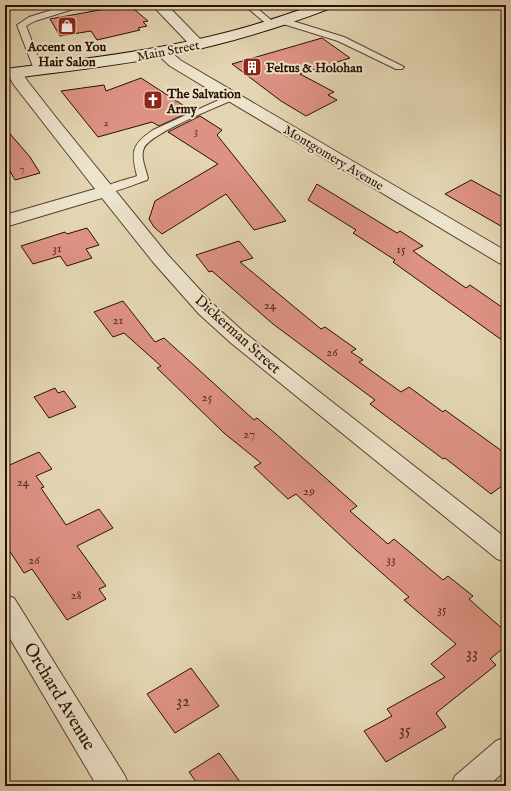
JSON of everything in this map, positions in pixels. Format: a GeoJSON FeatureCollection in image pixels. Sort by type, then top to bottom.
{"type":"FeatureCollection","features":[{"type":"Feature","properties":{"kind":"street"},"geometry":{"type":"LineString","coordinates":[[159,5],[198,45]]}},
{"type":"Feature","properties":{"kind":"street","name":"Main Street"},"geometry":{"type":"LineString","coordinates":[[10,73],[118,60],[198,45],[277,23],[326,5]]}},
{"type":"Feature","properties":{"kind":"street","name":"Montgomery Avenue"},"geometry":{"type":"LineString","coordinates":[[162,52],[175,63],[506,259]]}},
{"type":"Feature","properties":{"kind":"street","name":"Dickerman Street"},"geometry":{"type":"LineString","coordinates":[[10,73],[22,85],[171,270],[206,308],[238,338],[506,552]]}},
{"type":"Feature","properties":{"kind":"street"},"geometry":{"type":"LineString","coordinates":[[5,221],[107,191]]}},
{"type":"Feature","properties":{"kind":"street","name":"Orchard Avenue"},"geometry":{"type":"LineString","coordinates":[[5,606],[13,634],[114,786]]}},
{"type":"Feature","properties":{"kind":"street"},"geometry":{"type":"LineString","coordinates":[[466,786],[506,751]]}},
{"type":"Feature","properties":{"kind":"lane"},"geometry":{"type":"LineString","coordinates":[[38,70],[21,25],[32,19],[77,5]]}},
{"type":"Feature","properties":{"kind":"lane"},"geometry":{"type":"LineString","coordinates":[[248,5],[277,23],[341,39],[400,67]]}},
{"type":"Feature","properties":{"kind":"lane"},"geometry":{"type":"LineString","coordinates":[[107,191],[117,186],[143,178],[136,154],[139,146],[146,139],[156,132],[232,97]]}},
{"type":"Feature","properties":{"kind":"building"},"geometry":{"type":"Polygon","coordinates":[[[101,5],[129,5],[148,21],[143,22],[147,26],[138,28],[140,30],[97,40],[91,31],[60,36],[50,19],[105,9],[101,5]]]}},
{"type":"Feature","properties":{"kind":"building"},"geometry":{"type":"Polygon","coordinates":[[[322,38],[350,58],[300,74],[334,92],[328,95],[337,100],[306,116],[281,101],[232,64],[322,38]]]}},
{"type":"Feature","properties":{"kind":"building"},"geometry":{"type":"Polygon","coordinates":[[[141,78],[192,111],[159,126],[152,122],[98,137],[61,91],[104,85],[106,91],[141,78]]]}},
{"type":"Feature","properties":{"kind":"building"},"geometry":{"type":"Polygon","coordinates":[[[200,116],[222,130],[217,135],[286,221],[254,230],[226,194],[162,234],[154,227],[149,219],[155,201],[218,164],[168,132],[200,116]]]}},
{"type":"Feature","properties":{"kind":"building"},"geometry":{"type":"Polygon","coordinates":[[[5,128],[30,157],[40,173],[15,180],[5,162],[5,128]]]}},
{"type":"Feature","properties":{"kind":"building"},"geometry":{"type":"Polygon","coordinates":[[[471,180],[506,199],[506,229],[445,194],[471,180]]]}},
{"type":"Feature","properties":{"kind":"building"},"geometry":{"type":"Polygon","coordinates":[[[317,184],[397,233],[400,231],[423,246],[413,251],[466,288],[470,285],[506,310],[506,343],[393,262],[395,260],[353,233],[356,230],[308,200],[317,184]]]}},
{"type":"Feature","properties":{"kind":"building"},"geometry":{"type":"Polygon","coordinates":[[[87,228],[99,245],[86,249],[92,258],[67,266],[60,256],[33,264],[21,246],[65,232],[67,234],[87,228]]]}},
{"type":"Feature","properties":{"kind":"building"},"geometry":{"type":"Polygon","coordinates":[[[239,241],[253,258],[240,262],[321,329],[325,327],[356,349],[351,352],[363,360],[359,362],[401,392],[409,387],[443,412],[445,410],[506,454],[506,483],[491,494],[445,458],[443,459],[370,404],[375,400],[273,324],[212,271],[209,272],[196,255],[239,241]]]}},
{"type":"Feature","properties":{"kind":"building"},"geometry":{"type":"Polygon","coordinates":[[[123,301],[155,342],[164,338],[254,420],[257,418],[276,434],[357,506],[350,511],[388,544],[394,539],[443,580],[448,576],[473,596],[469,599],[506,632],[506,646],[490,659],[496,665],[436,713],[446,727],[386,762],[364,731],[392,716],[387,709],[445,677],[431,664],[456,644],[404,600],[409,597],[296,494],[288,499],[254,467],[261,463],[224,433],[157,368],[161,366],[124,333],[113,337],[94,312],[123,301]]]}},
{"type":"Feature","properties":{"kind":"building"},"geometry":{"type":"Polygon","coordinates":[[[55,388],[58,393],[64,391],[76,407],[49,418],[34,397],[55,388]]]}},
{"type":"Feature","properties":{"kind":"building"},"geometry":{"type":"Polygon","coordinates":[[[39,452],[52,469],[36,476],[44,487],[41,488],[66,525],[99,509],[113,528],[77,546],[106,586],[99,589],[106,599],[67,620],[32,569],[24,573],[5,544],[5,467],[39,452]]]}},
{"type":"Feature","properties":{"kind":"building"},"geometry":{"type":"Polygon","coordinates":[[[191,668],[219,706],[175,733],[147,694],[191,668]]]}},
{"type":"Feature","properties":{"kind":"building"},"geometry":{"type":"Polygon","coordinates":[[[219,753],[243,786],[199,786],[189,772],[219,753]]]}},
{"type":"Feature","properties":{"kind":"place","name":"Accent on You Hair Salon"},"geometry":{"type":"Point","coordinates":[67,26]}},
{"type":"Feature","properties":{"kind":"place","name":"Feltus & Holohan"},"geometry":{"type":"Point","coordinates":[252,67]}},
{"type":"Feature","properties":{"kind":"place","name":"The Salvation Army"},"geometry":{"type":"Point","coordinates":[153,100]}}]}
